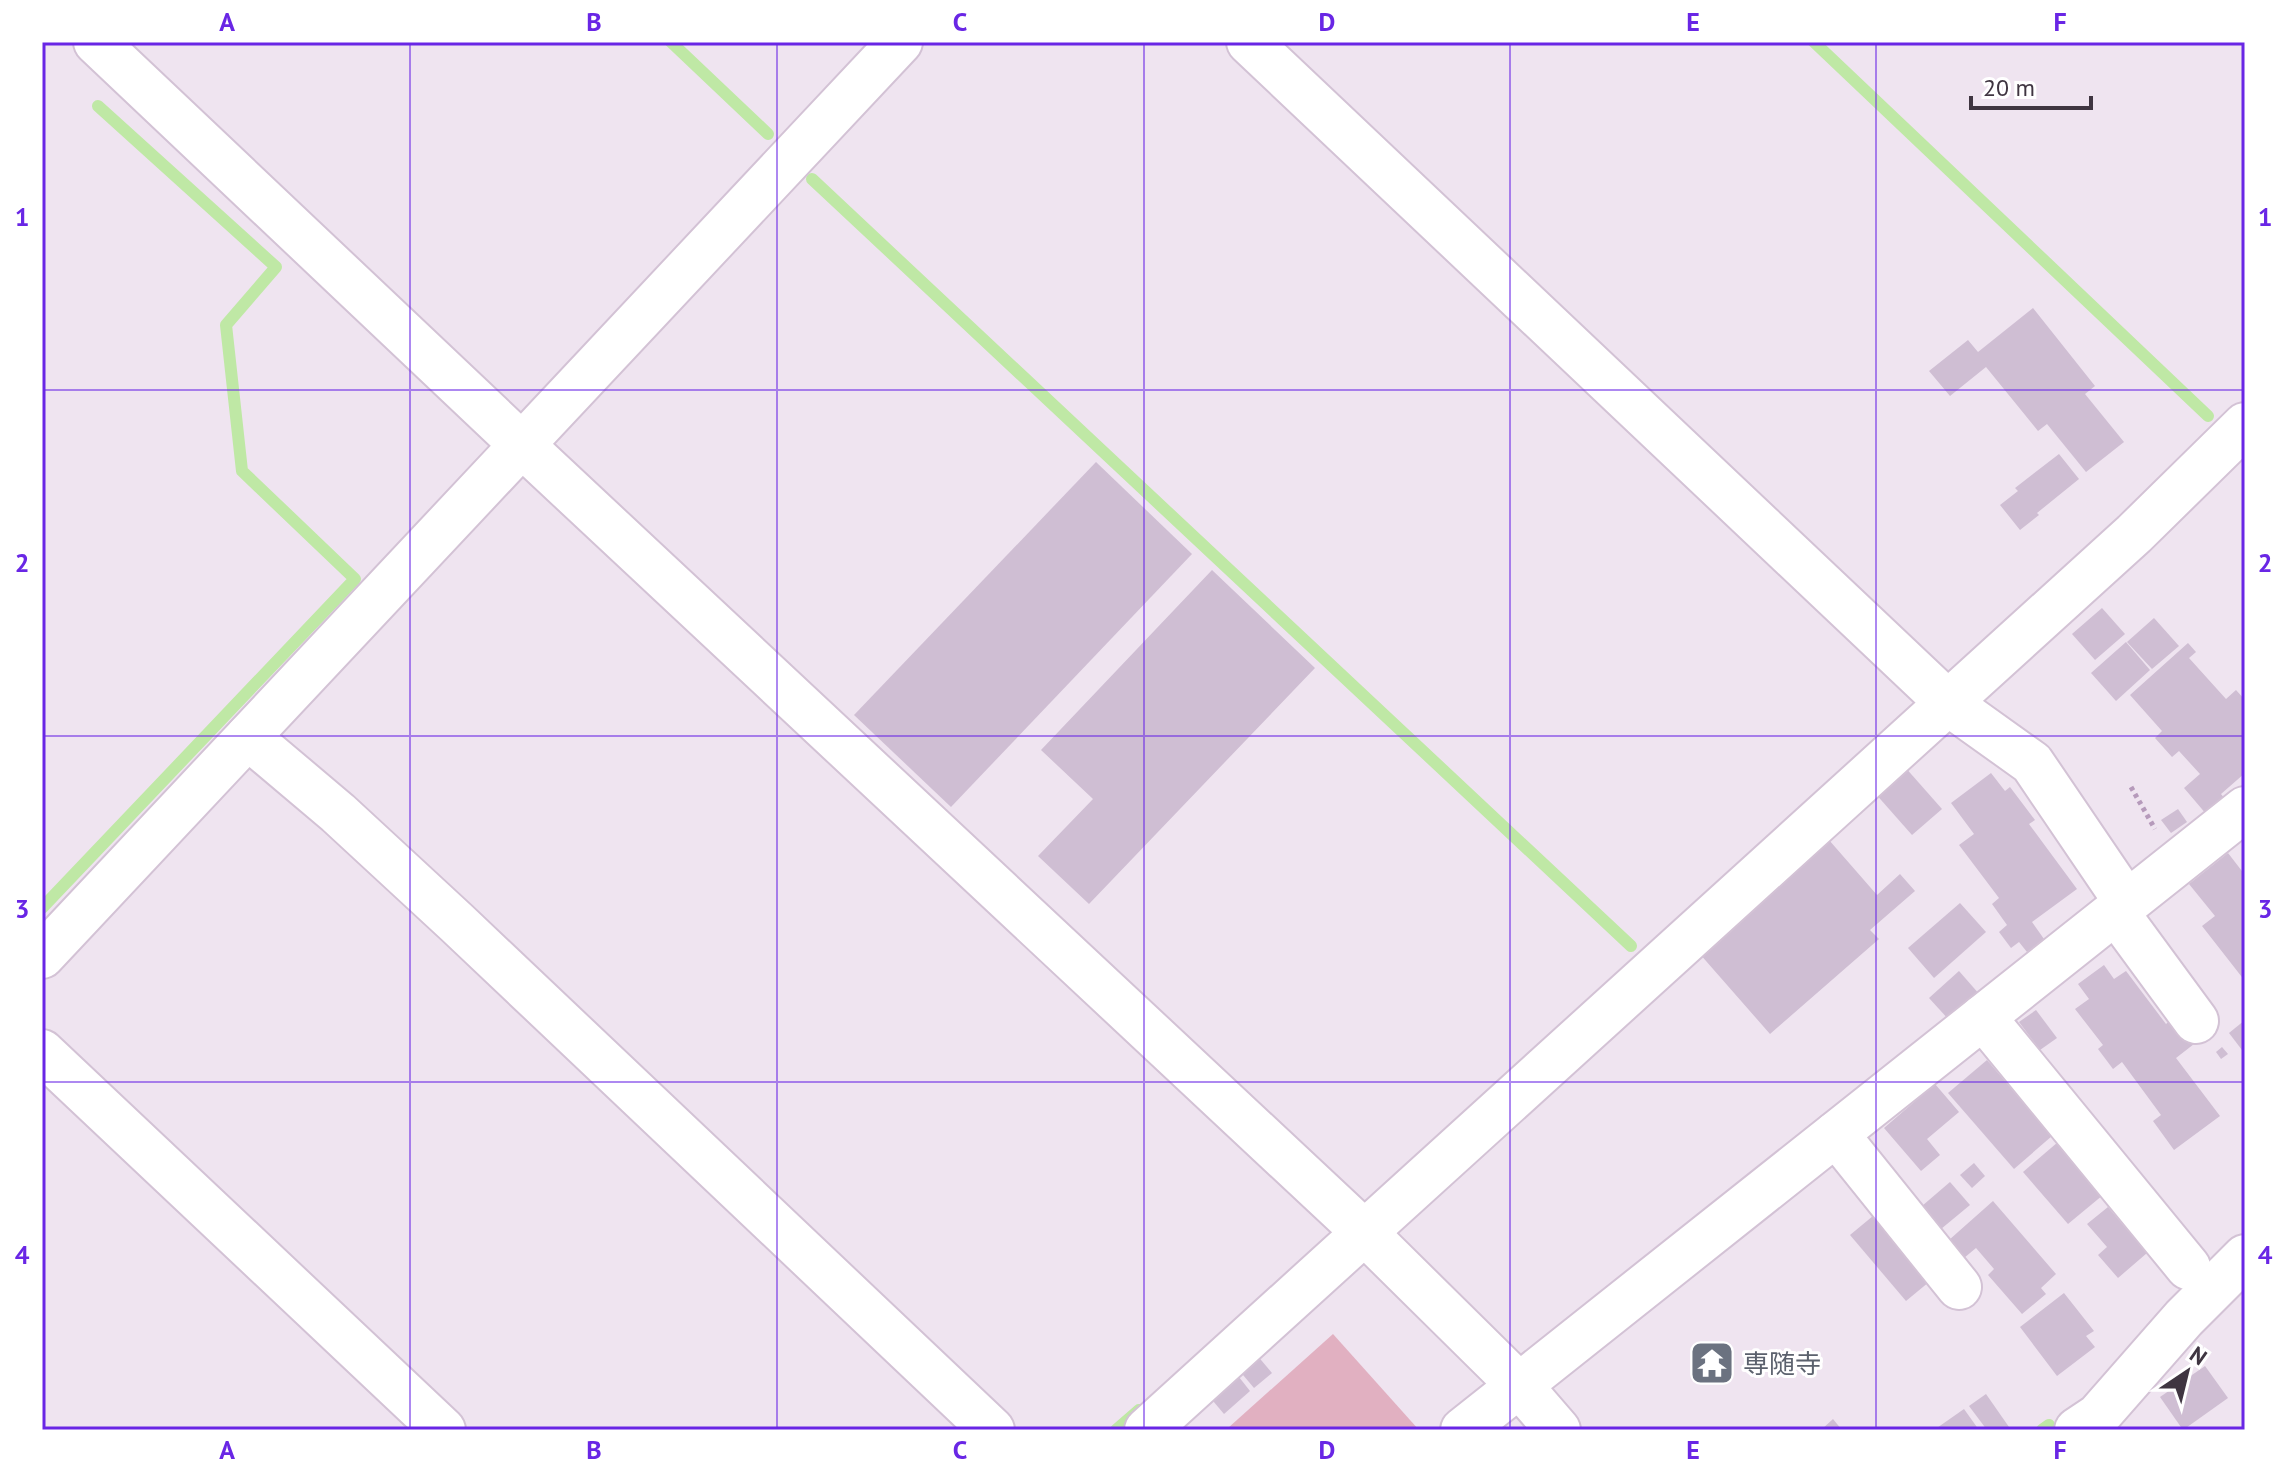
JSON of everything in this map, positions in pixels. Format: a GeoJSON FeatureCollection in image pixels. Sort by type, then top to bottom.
{"type":"FeatureCollection","features":[{"type":"Feature","properties":{"kind":"street"},"geometry":{"type":"LineString","coordinates":[[96,42],[1365,1233],[1520,1386],[1558,1430]]}},
{"type":"Feature","properties":{"kind":"street"},"geometry":{"type":"LineString","coordinates":[[42,956],[900,42]]}},
{"type":"Feature","properties":{"kind":"street"},"geometry":{"type":"LineString","coordinates":[[1249,42],[1948,703],[2032,763],[2196,1021]]}},
{"type":"Feature","properties":{"kind":"street"},"geometry":{"type":"LineString","coordinates":[[1147,1430],[2134,534],[2245,425]]}},
{"type":"Feature","properties":{"kind":"street"},"geometry":{"type":"LineString","coordinates":[[248,737],[338,813],[457,923],[992,1430]]}},
{"type":"Feature","properties":{"kind":"street"},"geometry":{"type":"LineString","coordinates":[[1463,1430],[2245,809]]}},
{"type":"Feature","properties":{"kind":"street"},"geometry":{"type":"LineString","coordinates":[[1983,1017],[2188,1267]]}},
{"type":"Feature","properties":{"kind":"street"},"geometry":{"type":"LineString","coordinates":[[42,1052],[443,1430]]}},
{"type":"Feature","properties":{"kind":"street"},"geometry":{"type":"LineString","coordinates":[[1836,1134],[1959,1287]]}},
{"type":"Feature","properties":{"kind":"street"},"geometry":{"type":"LineString","coordinates":[[2077,1430],[2098,1416],[2184,1318],[2245,1257]]}},
{"type":"Feature","properties":{"kind":"shaded area"},"geometry":{"type":"Polygon","coordinates":[[[1333,1334],[1419,1430],[1229,1430],[1228,1428],[1333,1334]]]}},
{"type":"Feature","properties":{"kind":"building"},"geometry":{"type":"Polygon","coordinates":[[[2033,308],[2095,386],[2085,394],[2124,442],[2086,472],[2047,424],[2038,431],[1986,367],[1950,396],[1929,371],[1968,340],[1978,352],[2033,308]]]}},
{"type":"Feature","properties":{"kind":"building"},"geometry":{"type":"Polygon","coordinates":[[[2059,454],[2079,479],[2020,530],[2000,505],[2018,491],[2015,488],[2059,454]]]}},
{"type":"Feature","properties":{"kind":"building"},"geometry":{"type":"Polygon","coordinates":[[[1096,462],[1192,554],[951,807],[854,715],[1096,462]]]}},
{"type":"Feature","properties":{"kind":"building"},"geometry":{"type":"Polygon","coordinates":[[[1212,570],[1315,668],[1089,904],[1038,856],[1093,799],[1041,750],[1212,570]]]}},
{"type":"Feature","properties":{"kind":"building"},"geometry":{"type":"Polygon","coordinates":[[[2102,608],[2125,634],[2095,660],[2072,634],[2102,608]]]}},
{"type":"Feature","properties":{"kind":"building"},"geometry":{"type":"Polygon","coordinates":[[[2154,618],[2179,646],[2152,669],[2127,642],[2154,618]]]}},
{"type":"Feature","properties":{"kind":"building"},"geometry":{"type":"Polygon","coordinates":[[[2126,642],[2150,670],[2116,701],[2091,673],[2126,642]]]}},
{"type":"Feature","properties":{"kind":"building"},"geometry":{"type":"Polygon","coordinates":[[[2188,643],[2196,652],[2189,658],[2226,699],[2236,690],[2245,700],[2245,773],[2221,794],[2225,799],[2207,815],[2184,788],[2200,774],[2179,751],[2172,757],[2155,738],[2162,731],[2130,695],[2188,643]]]}},
{"type":"Feature","properties":{"kind":"building"},"geometry":{"type":"Polygon","coordinates":[[[1904,766],[1942,809],[1912,835],[1874,792],[1904,766]]]}},
{"type":"Feature","properties":{"kind":"building"},"geometry":{"type":"Polygon","coordinates":[[[1991,773],[2005,791],[2010,787],[2035,820],[2029,824],[2077,889],[2032,922],[2044,939],[2027,952],[2019,942],[2011,948],[1999,932],[2007,925],[1992,904],[1999,898],[1959,845],[1974,834],[1951,803],[1991,773]]]}},
{"type":"Feature","properties":{"kind":"building"},"geometry":{"type":"Polygon","coordinates":[[[2178,809],[2187,822],[2171,833],[2161,820],[2178,809]]]}},
{"type":"Feature","properties":{"kind":"building"},"geometry":{"type":"Polygon","coordinates":[[[1829,840],[1877,895],[1900,874],[1915,891],[1870,930],[1879,939],[1770,1034],[1699,953],[1829,840]]]}},
{"type":"Feature","properties":{"kind":"building"},"geometry":{"type":"Polygon","coordinates":[[[2228,853],[2245,875],[2245,981],[2202,926],[2215,916],[2189,884],[2228,853]]]}},
{"type":"Feature","properties":{"kind":"building"},"geometry":{"type":"Polygon","coordinates":[[[1960,903],[1986,932],[1934,978],[1908,948],[1960,903]]]}},
{"type":"Feature","properties":{"kind":"building"},"geometry":{"type":"Polygon","coordinates":[[[2104,965],[2114,979],[2126,971],[2166,1024],[2174,1017],[2194,1044],[2176,1058],[2220,1116],[2174,1150],[2153,1121],[2161,1115],[2122,1062],[2113,1069],[2098,1049],[2103,1045],[2075,1009],[2089,999],[2078,984],[2104,965]]]}},
{"type":"Feature","properties":{"kind":"building"},"geometry":{"type":"Polygon","coordinates":[[[1959,971],[1980,995],[1950,1021],[1929,998],[1959,971]]]}},
{"type":"Feature","properties":{"kind":"building"},"geometry":{"type":"Polygon","coordinates":[[[2036,1010],[2057,1038],[2040,1050],[2019,1022],[2036,1010]]]}},
{"type":"Feature","properties":{"kind":"building"},"geometry":{"type":"Polygon","coordinates":[[[2245,1020],[2245,1054],[2229,1033],[2245,1020]]]}},
{"type":"Feature","properties":{"kind":"building"},"geometry":{"type":"Polygon","coordinates":[[[2222,1047],[2228,1054],[2221,1059],[2216,1052],[2222,1047]]]}},
{"type":"Feature","properties":{"kind":"building"},"geometry":{"type":"Polygon","coordinates":[[[1987,1060],[2052,1136],[2014,1169],[1948,1093],[1987,1060]]]}},
{"type":"Feature","properties":{"kind":"building"},"geometry":{"type":"Polygon","coordinates":[[[1935,1084],[1959,1112],[1927,1139],[1940,1155],[1921,1171],[1884,1128],[1935,1084]]]}},
{"type":"Feature","properties":{"kind":"building"},"geometry":{"type":"Polygon","coordinates":[[[2058,1142],[2103,1195],[2068,1224],[2023,1172],[2058,1142]]]}},
{"type":"Feature","properties":{"kind":"building"},"geometry":{"type":"Polygon","coordinates":[[[1974,1163],[1985,1176],[1972,1188],[1960,1175],[1974,1163]]]}},
{"type":"Feature","properties":{"kind":"building"},"geometry":{"type":"Polygon","coordinates":[[[1950,1182],[1970,1205],[1941,1229],[1922,1206],[1950,1182]]]}},
{"type":"Feature","properties":{"kind":"building"},"geometry":{"type":"Polygon","coordinates":[[[1993,1201],[2056,1274],[2041,1288],[2046,1294],[2022,1314],[1988,1275],[1994,1269],[1976,1248],[1964,1258],[1949,1240],[1993,1201]]]}},
{"type":"Feature","properties":{"kind":"building"},"geometry":{"type":"Polygon","coordinates":[[[2108,1207],[2147,1253],[2118,1278],[2098,1255],[2107,1247],[2087,1224],[2108,1207]]]}},
{"type":"Feature","properties":{"kind":"building"},"geometry":{"type":"Polygon","coordinates":[[[1879,1211],[1935,1277],[1906,1301],[1850,1235],[1879,1211]]]}},
{"type":"Feature","properties":{"kind":"building"},"geometry":{"type":"Polygon","coordinates":[[[2064,1293],[2094,1331],[2086,1336],[2095,1347],[2057,1376],[2020,1327],[2064,1293]]]}},
{"type":"Feature","properties":{"kind":"building"},"geometry":{"type":"Polygon","coordinates":[[[1256,1354],[1272,1373],[1254,1388],[1238,1369],[1256,1354]]]}},
{"type":"Feature","properties":{"kind":"building"},"geometry":{"type":"Polygon","coordinates":[[[2205,1366],[2228,1398],[2183,1430],[2160,1397],[2205,1366]]]}},
{"type":"Feature","properties":{"kind":"building"},"geometry":{"type":"Polygon","coordinates":[[[1235,1372],[1250,1391],[1224,1414],[1208,1395],[1235,1372]]]}},
{"type":"Feature","properties":{"kind":"building"},"geometry":{"type":"Polygon","coordinates":[[[1986,1394],[2009,1427],[2004,1430],[1987,1430],[1969,1406],[1986,1394]]]}},
{"type":"Feature","properties":{"kind":"building"},"geometry":{"type":"Polygon","coordinates":[[[1964,1409],[1979,1430],[1934,1430],[1964,1409]]]}},
{"type":"Feature","properties":{"kind":"building"},"geometry":{"type":"Polygon","coordinates":[[[1833,1419],[1842,1430],[1821,1430],[1833,1419]]]}},
{"type":"Feature","properties":{"kind":"waterway"},"geometry":{"type":"LineString","coordinates":[[671,42],[768,134]]}},
{"type":"Feature","properties":{"kind":"waterway"},"geometry":{"type":"LineString","coordinates":[[1814,42],[2208,416]]}},
{"type":"Feature","properties":{"kind":"waterway"},"geometry":{"type":"LineString","coordinates":[[42,908],[355,579],[242,471],[226,325],[276,267],[98,106]]}},
{"type":"Feature","properties":{"kind":"waterway"},"geometry":{"type":"LineString","coordinates":[[812,179],[1631,946]]}},
{"type":"Feature","properties":{"kind":"waterway"},"geometry":{"type":"LineString","coordinates":[[1116,1430],[1139,1410]]}},
{"type":"Feature","properties":{"kind":"waterway"},"geometry":{"type":"LineString","coordinates":[[2042,1430],[2049,1425]]}},
{"type":"Feature","properties":{"kind":"place","name":"専随寺"},"geometry":{"type":"Point","coordinates":[1712,1363]}}]}
